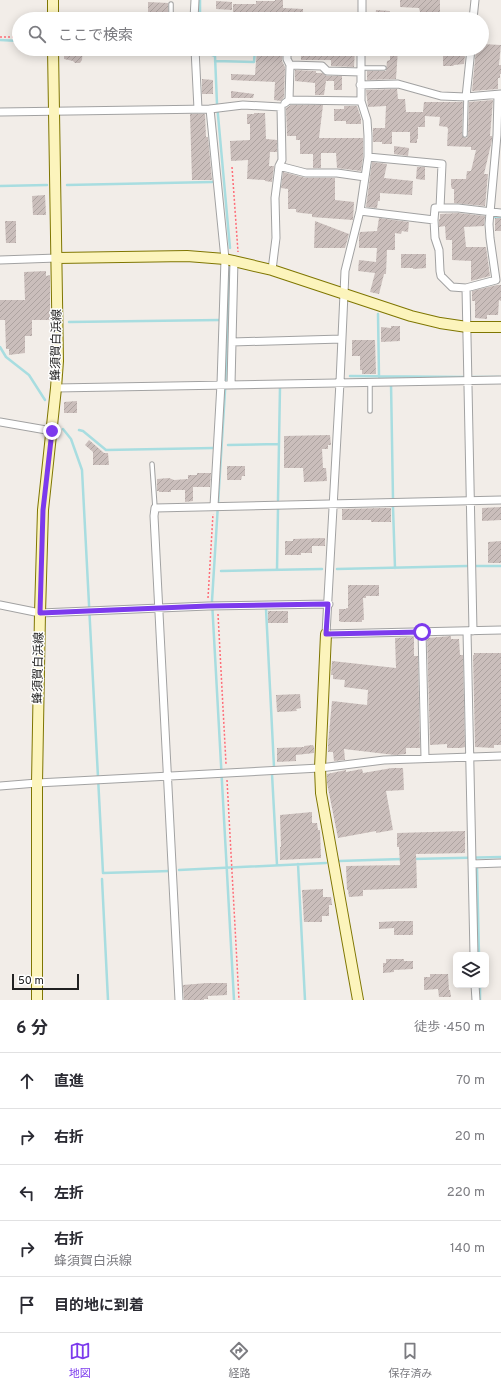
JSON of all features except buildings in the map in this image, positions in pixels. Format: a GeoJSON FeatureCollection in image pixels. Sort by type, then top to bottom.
{"type":"FeatureCollection","features":[{"type":"Feature","properties":{"kind":"main road"},"geometry":{"type":"LineString","coordinates":[[52,0],[53,12]]}},
{"type":"Feature","properties":{"kind":"main road","name":"蜂須賀白浜線"},"geometry":{"type":"LineString","coordinates":[[37,1000],[37,783],[43,510],[58,361],[53,56]]}},
{"type":"Feature","properties":{"kind":"main road"},"geometry":{"type":"LineString","coordinates":[[57,258],[187,256],[233,260],[272,270],[411,316],[466,327],[501,327]]}},
{"type":"Feature","properties":{"kind":"main road"},"geometry":{"type":"LineString","coordinates":[[326,634],[320,768],[321,792],[358,1000]]}},
{"type":"Feature","properties":{"kind":"street"},"geometry":{"type":"LineString","coordinates":[[194,0],[194,12]]}},
{"type":"Feature","properties":{"kind":"street"},"geometry":{"type":"LineString","coordinates":[[362,0],[362,12]]}},
{"type":"Feature","properties":{"kind":"street"},"geometry":{"type":"LineString","coordinates":[[474,12],[475,0]]}},
{"type":"Feature","properties":{"kind":"street"},"geometry":{"type":"LineString","coordinates":[[195,56],[198,109]]}},
{"type":"Feature","properties":{"kind":"street"},"geometry":{"type":"LineString","coordinates":[[287,56],[290,65],[289,100]]}},
{"type":"Feature","properties":{"kind":"street"},"geometry":{"type":"LineString","coordinates":[[361,56],[361,100],[367,120],[368,157],[360,211],[345,271],[326,634],[501,630]]}},
{"type":"Feature","properties":{"kind":"street"},"geometry":{"type":"LineString","coordinates":[[466,97],[470,56]]}},
{"type":"Feature","properties":{"kind":"street"},"geometry":{"type":"LineString","coordinates":[[290,65],[322,66],[327,71],[361,70]]}},
{"type":"Feature","properties":{"kind":"street"},"geometry":{"type":"LineString","coordinates":[[360,85],[398,84],[441,96],[466,97],[499,94],[499,135],[490,212],[490,238],[496,280],[466,288],[452,287],[441,276],[439,250],[435,238],[435,208],[458,208],[490,212],[501,213]]}},
{"type":"Feature","properties":{"kind":"street"},"geometry":{"type":"LineString","coordinates":[[0,112],[198,109],[243,105],[281,107],[289,100],[361,100]]}},
{"type":"Feature","properties":{"kind":"street"},"geometry":{"type":"LineString","coordinates":[[272,270],[276,238],[275,198],[279,166],[282,160],[281,107]]}},
{"type":"Feature","properties":{"kind":"street"},"geometry":{"type":"LineString","coordinates":[[214,108],[233,260],[232,342],[226,384]]}},
{"type":"Feature","properties":{"kind":"street"},"geometry":{"type":"LineString","coordinates":[[368,157],[442,164],[440,208]]}},
{"type":"Feature","properties":{"kind":"street"},"geometry":{"type":"LineString","coordinates":[[279,166],[306,173],[337,173],[365,177]]}},
{"type":"Feature","properties":{"kind":"street"},"geometry":{"type":"LineString","coordinates":[[360,211],[434,220]]}},
{"type":"Feature","properties":{"kind":"street"},"geometry":{"type":"LineString","coordinates":[[0,260],[57,258]]}},
{"type":"Feature","properties":{"kind":"street"},"geometry":{"type":"LineString","coordinates":[[217,506],[233,260]]}},
{"type":"Feature","properties":{"kind":"street"},"geometry":{"type":"LineString","coordinates":[[466,288],[470,501],[469,757],[474,952]]}},
{"type":"Feature","properties":{"kind":"street"},"geometry":{"type":"LineString","coordinates":[[232,342],[342,339]]}},
{"type":"Feature","properties":{"kind":"street"},"geometry":{"type":"LineString","coordinates":[[56,388],[501,380]]}},
{"type":"Feature","properties":{"kind":"street"},"geometry":{"type":"LineString","coordinates":[[0,422],[52,431]]}},
{"type":"Feature","properties":{"kind":"street"},"geometry":{"type":"LineString","coordinates":[[179,1000],[154,516],[155,508],[501,500]]}},
{"type":"Feature","properties":{"kind":"street"},"geometry":{"type":"LineString","coordinates":[[0,605],[40,613],[213,606],[328,604]]}},
{"type":"Feature","properties":{"kind":"street"},"geometry":{"type":"LineString","coordinates":[[422,632],[425,758]]}},
{"type":"Feature","properties":{"kind":"street"},"geometry":{"type":"LineString","coordinates":[[0,786],[98,779],[320,768],[384,760],[501,756]]}},
{"type":"Feature","properties":{"kind":"street"},"geometry":{"type":"LineString","coordinates":[[472,860],[501,863]]}},
{"type":"Feature","properties":{"kind":"street"},"geometry":{"type":"LineString","coordinates":[[475,988],[476,1000]]}},
{"type":"Feature","properties":{"kind":"lane"},"geometry":{"type":"LineString","coordinates":[[171,4],[171,12]]}},
{"type":"Feature","properties":{"kind":"lane"},"geometry":{"type":"LineString","coordinates":[[361,70],[384,68]]}},
{"type":"Feature","properties":{"kind":"lane"},"geometry":{"type":"LineString","coordinates":[[465,135],[466,97]]}},
{"type":"Feature","properties":{"kind":"lane"},"geometry":{"type":"LineString","coordinates":[[370,382],[370,410]]}},
{"type":"Feature","properties":{"kind":"lane"},"geometry":{"type":"LineString","coordinates":[[152,464],[155,508]]}},
{"type":"Feature","properties":{"kind":"path"},"geometry":{"type":"LineString","coordinates":[[0,37],[12,37]]}},
{"type":"Feature","properties":{"kind":"path"},"geometry":{"type":"LineString","coordinates":[[232,166],[233,260]]}},
{"type":"Feature","properties":{"kind":"path"},"geometry":{"type":"LineString","coordinates":[[217,506],[213,606],[223,773],[232,864],[239,1000]]}},
{"type":"Feature","properties":{"kind":"waterway"},"geometry":{"type":"LineString","coordinates":[[200,0],[200,12]]}},
{"type":"Feature","properties":{"kind":"waterway"},"geometry":{"type":"LineString","coordinates":[[0,40],[12,41]]}},
{"type":"Feature","properties":{"kind":"waterway"},"geometry":{"type":"LineString","coordinates":[[215,56],[217,104],[230,248]]}},
{"type":"Feature","properties":{"kind":"waterway"},"geometry":{"type":"LineString","coordinates":[[215,61],[254,62],[254,56]]}},
{"type":"Feature","properties":{"kind":"waterway"},"geometry":{"type":"LineString","coordinates":[[67,185],[212,182]]}},
{"type":"Feature","properties":{"kind":"waterway"},"geometry":{"type":"LineString","coordinates":[[0,186],[47,185]]}},
{"type":"Feature","properties":{"kind":"waterway"},"geometry":{"type":"LineString","coordinates":[[493,217],[501,217]]}},
{"type":"Feature","properties":{"kind":"waterway"},"geometry":{"type":"LineString","coordinates":[[229,269],[225,391],[212,601],[234,1000]]}},
{"type":"Feature","properties":{"kind":"waterway"},"geometry":{"type":"LineString","coordinates":[[378,314],[379,377]]}},
{"type":"Feature","properties":{"kind":"waterway"},"geometry":{"type":"LineString","coordinates":[[69,322],[220,320]]}},
{"type":"Feature","properties":{"kind":"waterway"},"geometry":{"type":"LineString","coordinates":[[0,347],[6,357],[29,375],[45,400]]}},
{"type":"Feature","properties":{"kind":"waterway"},"geometry":{"type":"LineString","coordinates":[[350,376],[463,377]]}},
{"type":"Feature","properties":{"kind":"waterway"},"geometry":{"type":"LineString","coordinates":[[472,377],[499,377]]}},
{"type":"Feature","properties":{"kind":"waterway"},"geometry":{"type":"LineString","coordinates":[[391,383],[393,499]]}},
{"type":"Feature","properties":{"kind":"waterway"},"geometry":{"type":"LineString","coordinates":[[278,500],[280,387]]}},
{"type":"Feature","properties":{"kind":"waterway"},"geometry":{"type":"LineString","coordinates":[[63,429],[71,439],[82,470],[103,873],[170,871]]}},
{"type":"Feature","properties":{"kind":"waterway"},"geometry":{"type":"LineString","coordinates":[[79,430],[83,431],[106,450],[214,448]]}},
{"type":"Feature","properties":{"kind":"waterway"},"geometry":{"type":"LineString","coordinates":[[228,445],[279,444]]}},
{"type":"Feature","properties":{"kind":"waterway"},"geometry":{"type":"LineString","coordinates":[[393,507],[395,568]]}},
{"type":"Feature","properties":{"kind":"waterway"},"geometry":{"type":"LineString","coordinates":[[277,570],[278,509]]}},
{"type":"Feature","properties":{"kind":"waterway"},"geometry":{"type":"LineString","coordinates":[[337,569],[467,566]]}},
{"type":"Feature","properties":{"kind":"waterway"},"geometry":{"type":"LineString","coordinates":[[476,566],[501,566]]}},
{"type":"Feature","properties":{"kind":"waterway"},"geometry":{"type":"LineString","coordinates":[[221,571],[322,569]]}},
{"type":"Feature","properties":{"kind":"waterway"},"geometry":{"type":"LineString","coordinates":[[266,609],[274,767]]}},
{"type":"Feature","properties":{"kind":"waterway"},"geometry":{"type":"LineString","coordinates":[[272,774],[277,865]]}},
{"type":"Feature","properties":{"kind":"waterway"},"geometry":{"type":"LineString","coordinates":[[413,859],[501,857]]}},
{"type":"Feature","properties":{"kind":"waterway"},"geometry":{"type":"LineString","coordinates":[[339,861],[402,859]]}},
{"type":"Feature","properties":{"kind":"waterway"},"geometry":{"type":"LineString","coordinates":[[179,870],[326,863]]}},
{"type":"Feature","properties":{"kind":"waterway"},"geometry":{"type":"LineString","coordinates":[[298,864],[305,1000]]}},
{"type":"Feature","properties":{"kind":"waterway"},"geometry":{"type":"LineString","coordinates":[[477,868],[479,952]]}},
{"type":"Feature","properties":{"kind":"waterway"},"geometry":{"type":"LineString","coordinates":[[102,879],[108,1000]]}},
{"type":"Feature","properties":{"kind":"waterway"},"geometry":{"type":"LineString","coordinates":[[480,988],[480,1000]]}},
{"type":"Feature","properties":{"kind":"route"},"geometry":{"type":"LineString","coordinates":[[52,431],[43,510],[40,613],[208,606],[328,604],[326,634],[422,632]]}}]}
